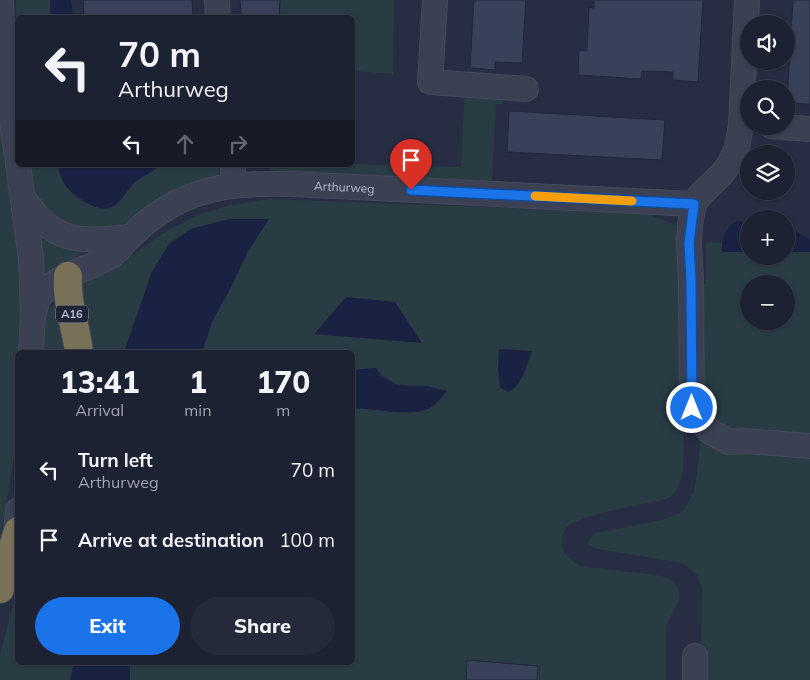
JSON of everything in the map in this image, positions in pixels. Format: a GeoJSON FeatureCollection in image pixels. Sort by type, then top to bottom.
{"type":"FeatureCollection","features":[{"type":"Feature","properties":{"kind":"highway","name":"A16"},"geometry":{"type":"LineString","coordinates":[[68,276],[67,288],[79,350]]}},
{"type":"Feature","properties":{"kind":"highway"},"geometry":{"type":"LineString","coordinates":[[0,589],[15,538]]}},
{"type":"Feature","properties":{"kind":"street"},"geometry":{"type":"LineString","coordinates":[[1,0],[1,32],[6,84],[15,144]]}},
{"type":"Feature","properties":{"kind":"street"},"geometry":{"type":"LineString","coordinates":[[216,0],[218,15]]}},
{"type":"Feature","properties":{"kind":"street"},"geometry":{"type":"LineString","coordinates":[[435,0],[430,82],[526,89]]}},
{"type":"Feature","properties":{"kind":"street"},"geometry":{"type":"LineString","coordinates":[[746,80],[747,0]]}},
{"type":"Feature","properties":{"kind":"street"},"geometry":{"type":"LineString","coordinates":[[795,128],[810,130]]}},
{"type":"Feature","properties":{"kind":"street"},"geometry":{"type":"LineString","coordinates":[[741,135],[730,162],[721,175],[701,194],[694,204],[689,243],[692,408],[709,431],[729,442],[746,441],[810,446]]}},
{"type":"Feature","properties":{"kind":"street"},"geometry":{"type":"LineString","coordinates":[[18,167],[31,258],[33,315],[31,350]]}},
{"type":"Feature","properties":{"kind":"street","name":"Arthurweg"},"geometry":{"type":"LineString","coordinates":[[33,315],[39,298],[51,286],[112,255],[156,216],[178,202],[205,191],[233,175],[249,183],[694,204]]}},
{"type":"Feature","properties":{"kind":"street"},"geometry":{"type":"LineString","coordinates":[[22,196],[34,215],[59,234],[94,241],[129,238]]}},
{"type":"Feature","properties":{"kind":"street"},"geometry":{"type":"LineString","coordinates":[[695,656],[695,680]]}},
{"type":"Feature","properties":{"kind":"shaded area"},"geometry":{"type":"Polygon","coordinates":[[[16,0],[50,0],[51,15],[16,15],[16,0]]]}},
{"type":"Feature","properties":{"kind":"shaded area"},"geometry":{"type":"Polygon","coordinates":[[[280,0],[394,0],[393,74],[355,71],[355,15],[279,15],[280,0]]]}},
{"type":"Feature","properties":{"kind":"shaded area"},"geometry":{"type":"Polygon","coordinates":[[[465,88],[503,89],[502,104],[496,104],[492,183],[272,170],[270,167],[355,167],[355,164],[461,167],[465,88]]]}},
{"type":"Feature","properties":{"kind":"shaded area"},"geometry":{"type":"Polygon","coordinates":[[[0,99],[19,257],[21,350],[15,350],[15,452],[0,540],[0,99]]]}},
{"type":"Feature","properties":{"kind":"shaded area"},"geometry":{"type":"Polygon","coordinates":[[[28,167],[59,167],[64,184],[118,203],[136,181],[156,167],[218,167],[219,176],[189,186],[152,205],[123,224],[111,228],[86,231],[49,216],[32,189],[28,167]]]}},
{"type":"Feature","properties":{"kind":"shaded area"},"geometry":{"type":"Polygon","coordinates":[[[270,199],[645,213],[676,225],[680,282],[679,430],[684,431],[683,468],[678,486],[667,499],[601,513],[577,521],[566,529],[562,543],[568,557],[581,566],[662,576],[675,582],[679,590],[679,600],[666,626],[666,680],[130,680],[130,665],[355,665],[355,408],[415,412],[446,391],[427,386],[394,383],[382,375],[376,368],[355,370],[355,350],[203,350],[212,322],[248,251],[269,219],[229,219],[191,229],[169,244],[152,272],[125,350],[86,350],[79,279],[112,269],[168,230],[200,214],[231,205],[270,199]]]}},
{"type":"Feature","properties":{"kind":"shaded area"},"geometry":{"type":"Polygon","coordinates":[[[37,230],[62,244],[86,251],[42,279],[37,230]]]}},
{"type":"Feature","properties":{"kind":"shaded area"},"geometry":{"type":"Polygon","coordinates":[[[706,242],[722,243],[723,252],[740,252],[740,265],[795,265],[795,252],[810,252],[810,680],[706,680],[701,655],[702,589],[697,575],[682,563],[593,548],[588,544],[595,533],[663,520],[683,511],[694,492],[702,430],[701,284],[706,284],[706,242]]]}},
{"type":"Feature","properties":{"kind":"shaded area"},"geometry":{"type":"Polygon","coordinates":[[[56,301],[66,350],[42,350],[43,316],[56,301]]]}},
{"type":"Feature","properties":{"kind":"shaded area"},"geometry":{"type":"Polygon","coordinates":[[[15,597],[15,665],[74,665],[70,680],[0,680],[0,656],[15,597]]]}},
{"type":"Feature","properties":{"kind":"water"},"geometry":{"type":"Polygon","coordinates":[[[50,0],[71,0],[73,15],[51,15],[50,0]]]}},
{"type":"Feature","properties":{"kind":"water"},"geometry":{"type":"Polygon","coordinates":[[[58,167],[156,167],[133,184],[114,206],[104,209],[84,202],[77,197],[67,188],[58,167]]]}},
{"type":"Feature","properties":{"kind":"water"},"geometry":{"type":"Polygon","coordinates":[[[229,219],[269,219],[248,251],[212,322],[203,350],[125,350],[152,272],[169,244],[191,229],[229,219]]]}},
{"type":"Feature","properties":{"kind":"water"},"geometry":{"type":"Polygon","coordinates":[[[740,221],[740,252],[722,252],[725,234],[733,224],[740,221]]]}},
{"type":"Feature","properties":{"kind":"water"},"geometry":{"type":"Polygon","coordinates":[[[795,231],[810,239],[810,252],[795,252],[795,231]]]}},
{"type":"Feature","properties":{"kind":"water"},"geometry":{"type":"Polygon","coordinates":[[[346,297],[395,302],[422,343],[314,334],[346,297]]]}},
{"type":"Feature","properties":{"kind":"water"},"geometry":{"type":"Polygon","coordinates":[[[499,349],[532,351],[520,380],[508,392],[500,387],[498,369],[499,349]]]}},
{"type":"Feature","properties":{"kind":"water"},"geometry":{"type":"Polygon","coordinates":[[[376,368],[381,376],[395,384],[412,387],[427,386],[447,391],[430,408],[422,411],[403,412],[355,408],[355,370],[376,368]]]}},
{"type":"Feature","properties":{"kind":"water"},"geometry":{"type":"Polygon","coordinates":[[[74,665],[130,665],[130,680],[70,680],[74,665]]]}},
{"type":"Feature","properties":{"kind":"building"},"geometry":{"type":"Polygon","coordinates":[[[83,0],[192,0],[193,15],[84,15],[83,0]]]}},
{"type":"Feature","properties":{"kind":"building"},"geometry":{"type":"Polygon","coordinates":[[[240,0],[280,0],[279,15],[241,15],[240,0]]]}},
{"type":"Feature","properties":{"kind":"building"},"geometry":{"type":"Polygon","coordinates":[[[474,0],[526,0],[522,63],[495,62],[495,70],[470,68],[474,0]]]}},
{"type":"Feature","properties":{"kind":"building"},"geometry":{"type":"Polygon","coordinates":[[[594,0],[703,0],[698,82],[673,80],[673,72],[642,71],[641,79],[578,75],[579,50],[587,51],[589,7],[594,8],[594,0]]]}},
{"type":"Feature","properties":{"kind":"building"},"geometry":{"type":"Polygon","coordinates":[[[793,0],[810,0],[810,104],[795,103],[795,80],[788,80],[789,70],[795,70],[795,15],[792,15],[793,0]]]}},
{"type":"Feature","properties":{"kind":"building"},"geometry":{"type":"Polygon","coordinates":[[[509,111],[665,120],[662,160],[507,152],[509,111]]]}},
{"type":"Feature","properties":{"kind":"building"},"geometry":{"type":"Polygon","coordinates":[[[467,660],[538,666],[537,680],[466,680],[467,660]]]}},
{"type":"Feature","properties":{"kind":"slow traffic"},"geometry":{"type":"LineString","coordinates":[[535,196],[632,201]]}},
{"type":"Feature","properties":{"kind":"route"},"geometry":{"type":"LineString","coordinates":[[411,190],[694,204],[689,243],[692,408]]}}]}
